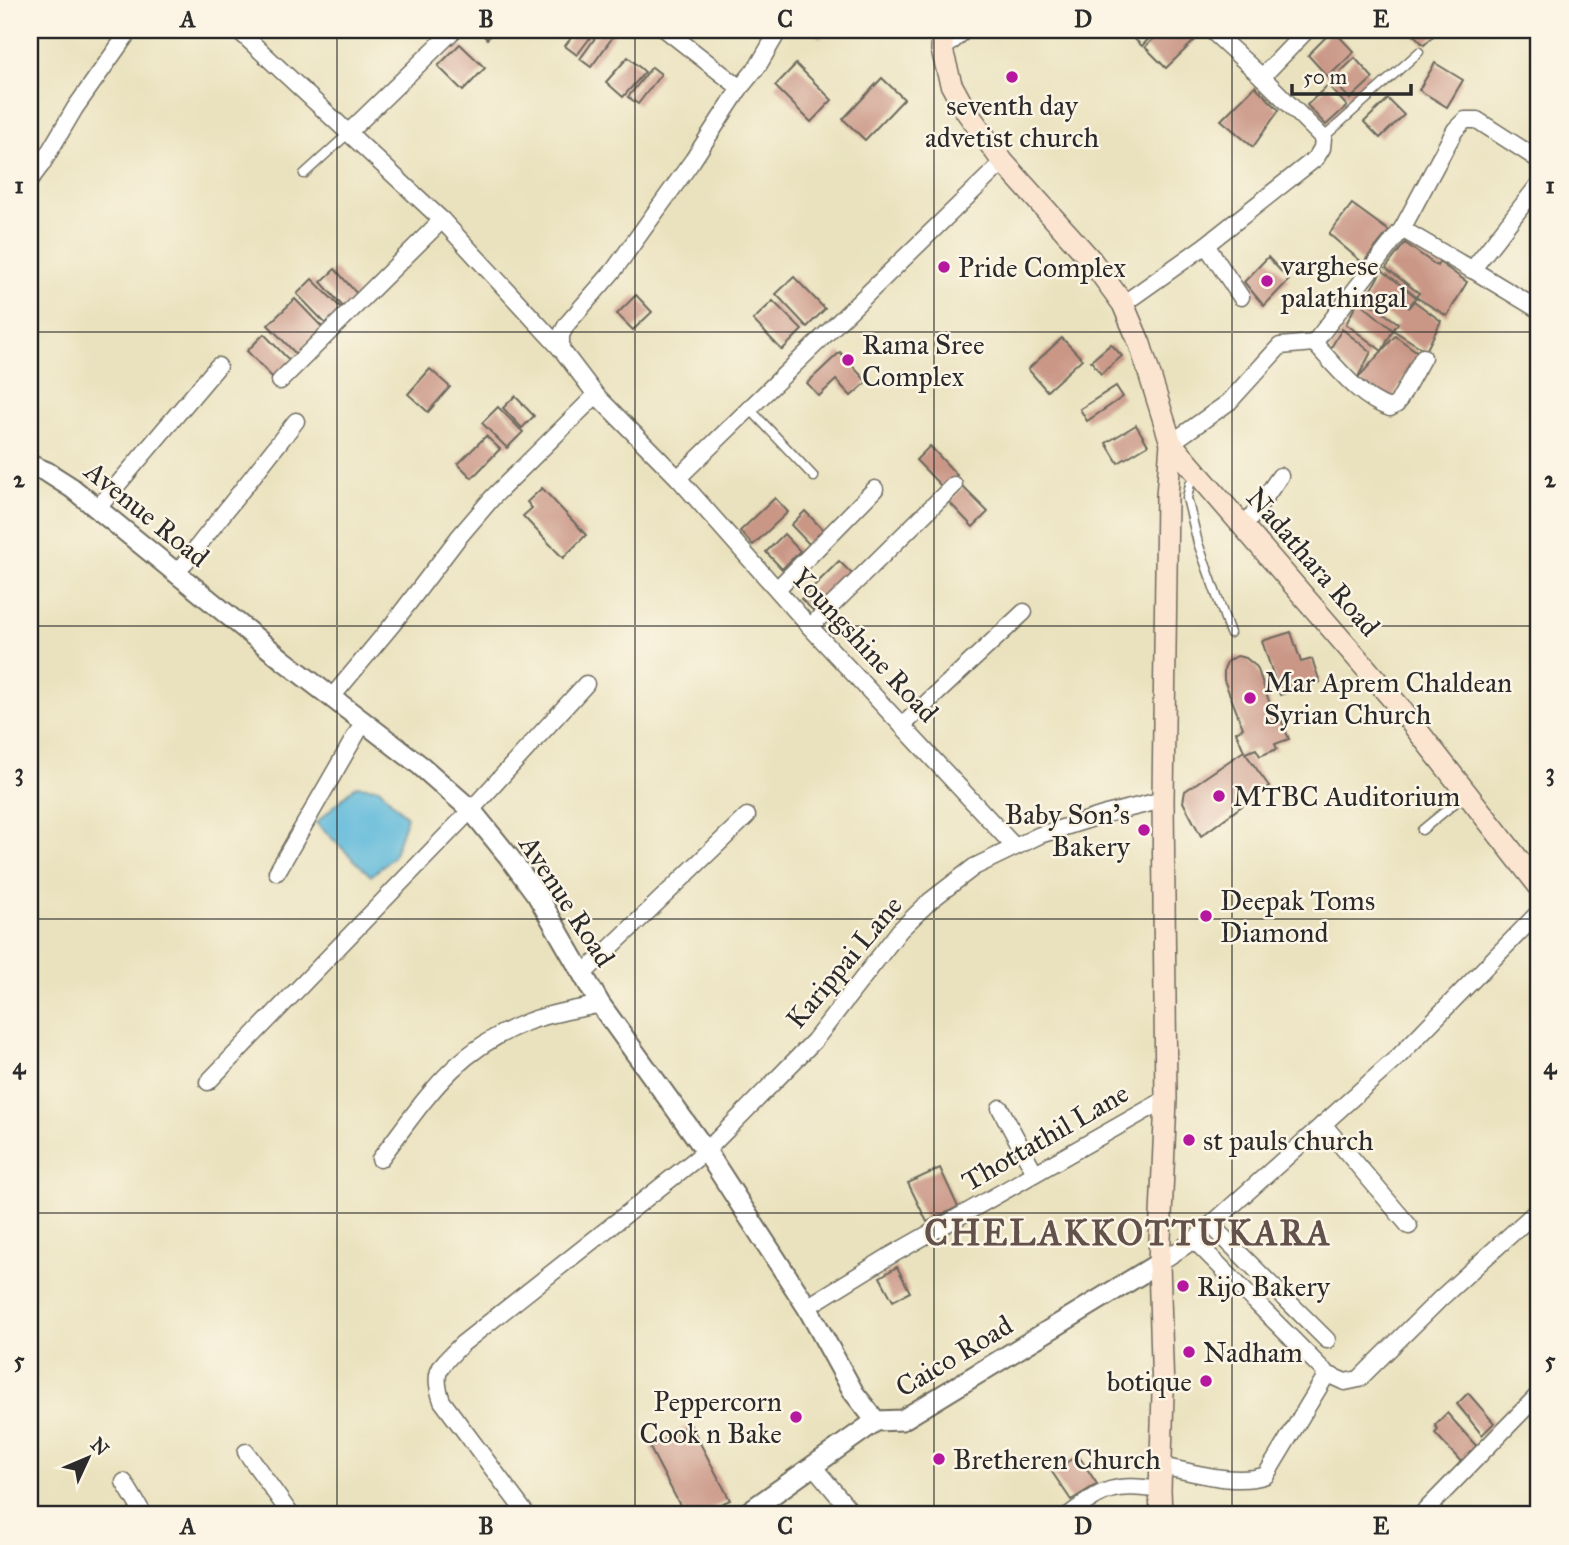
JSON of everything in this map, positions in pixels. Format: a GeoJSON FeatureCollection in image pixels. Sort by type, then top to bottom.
{"type":"FeatureCollection","features":[{"type":"Feature","properties":{"kind":"main road"},"geometry":{"type":"LineString","coordinates":[[943,40],[951,84],[964,108],[1003,162],[1091,260],[1123,304],[1140,344],[1171,443],[1167,496],[1163,800],[1166,1099],[1158,1263],[1163,1393],[1161,1515]]}},
{"type":"Feature","properties":{"kind":"main road","name":"Nadathara Road"},"geometry":{"type":"LineString","coordinates":[[1171,443],[1396,703],[1539,886]]}},
{"type":"Feature","properties":{"kind":"street"},"geometry":{"type":"LineString","coordinates":[[30,180],[89,87],[130,30]]}},
{"type":"Feature","properties":{"kind":"street","name":"Youngshine Road"},"geometry":{"type":"LineString","coordinates":[[238,30],[442,220],[561,349],[597,395],[678,478],[810,627],[1014,846]]}},
{"type":"Feature","properties":{"kind":"street"},"geometry":{"type":"LineString","coordinates":[[349,132],[454,30]]}},
{"type":"Feature","properties":{"kind":"street"},"geometry":{"type":"LineString","coordinates":[[666,30],[740,88]]}},
{"type":"Feature","properties":{"kind":"street"},"geometry":{"type":"LineString","coordinates":[[561,349],[561,335],[567,324],[614,270],[693,160],[776,35],[759,30]]}},
{"type":"Feature","properties":{"kind":"street"},"geometry":{"type":"LineString","coordinates":[[943,40],[965,30]]}},
{"type":"Feature","properties":{"kind":"street"},"geometry":{"type":"LineString","coordinates":[[1123,304],[1206,245],[1316,158],[1322,148],[1323,138],[1212,30]]}},
{"type":"Feature","properties":{"kind":"street"},"geometry":{"type":"LineString","coordinates":[[1262,77],[1307,30]]}},
{"type":"Feature","properties":{"kind":"street"},"geometry":{"type":"LineString","coordinates":[[1171,443],[1229,402],[1280,346],[1314,343],[1402,229],[1455,130],[1465,120],[1477,120],[1539,160]]}},
{"type":"Feature","properties":{"kind":"street"},"geometry":{"type":"LineString","coordinates":[[678,478],[1003,162]]}},
{"type":"Feature","properties":{"kind":"street"},"geometry":{"type":"LineString","coordinates":[[1460,262],[1472,270],[1539,184]]}},
{"type":"Feature","properties":{"kind":"street"},"geometry":{"type":"LineString","coordinates":[[280,381],[442,220]]}},
{"type":"Feature","properties":{"kind":"street"},"geometry":{"type":"LineString","coordinates":[[1402,229],[1539,310]]}},
{"type":"Feature","properties":{"kind":"street"},"geometry":{"type":"LineString","coordinates":[[1206,245],[1241,297]]}},
{"type":"Feature","properties":{"kind":"street"},"geometry":{"type":"LineString","coordinates":[[1314,343],[1359,389],[1381,405],[1390,408],[1397,404],[1423,356]]}},
{"type":"Feature","properties":{"kind":"street"},"geometry":{"type":"LineString","coordinates":[[97,509],[218,366]]}},
{"type":"Feature","properties":{"kind":"street"},"geometry":{"type":"LineString","coordinates":[[332,698],[493,497],[597,395]]}},
{"type":"Feature","properties":{"kind":"street"},"geometry":{"type":"LineString","coordinates":[[176,574],[296,421]]}},
{"type":"Feature","properties":{"kind":"street","name":"Avenue Road"},"geometry":{"type":"LineString","coordinates":[[30,466],[55,477],[97,509],[332,698],[364,720],[471,810],[537,895],[600,1004],[706,1151],[807,1307],[854,1393],[876,1421]]}},
{"type":"Feature","properties":{"kind":"street"},"geometry":{"type":"LineString","coordinates":[[1245,526],[1280,476]]}},
{"type":"Feature","properties":{"kind":"street"},"geometry":{"type":"LineString","coordinates":[[810,627],[954,485]]}},
{"type":"Feature","properties":{"kind":"street"},"geometry":{"type":"LineString","coordinates":[[777,589],[875,489]]}},
{"type":"Feature","properties":{"kind":"street"},"geometry":{"type":"LineString","coordinates":[[903,725],[1024,612]]}},
{"type":"Feature","properties":{"kind":"street"},"geometry":{"type":"LineString","coordinates":[[208,1082],[471,810],[586,684]]}},
{"type":"Feature","properties":{"kind":"street"},"geometry":{"type":"LineString","coordinates":[[277,872],[364,720]]}},
{"type":"Feature","properties":{"kind":"street","name":"Karippai Lane"},"geometry":{"type":"LineString","coordinates":[[527,1515],[442,1401],[436,1383],[441,1366],[462,1344],[706,1151],[814,1041],[900,930],[930,901],[974,867],[1014,846],[1106,814],[1163,800]]}},
{"type":"Feature","properties":{"kind":"street"},"geometry":{"type":"LineString","coordinates":[[582,975],[747,816]]}},
{"type":"Feature","properties":{"kind":"street"},"geometry":{"type":"LineString","coordinates":[[1158,1263],[1194,1240],[1399,1056],[1539,912]]}},
{"type":"Feature","properties":{"kind":"street"},"geometry":{"type":"LineString","coordinates":[[380,1158],[446,1073],[471,1052],[529,1021],[600,1004]]}},
{"type":"Feature","properties":{"kind":"street","name":"Thottathil Lane"},"geometry":{"type":"LineString","coordinates":[[807,1307],[888,1257],[1166,1099]]}},
{"type":"Feature","properties":{"kind":"street"},"geometry":{"type":"LineString","coordinates":[[1000,1108],[1035,1173]]}},
{"type":"Feature","properties":{"kind":"street"},"geometry":{"type":"LineString","coordinates":[[1323,1124],[1409,1226]]}},
{"type":"Feature","properties":{"kind":"street"},"geometry":{"type":"LineString","coordinates":[[1194,1240],[1327,1374],[1345,1381],[1359,1378],[1441,1298],[1539,1209]]}},
{"type":"Feature","properties":{"kind":"street"},"geometry":{"type":"LineString","coordinates":[[1211,1225],[1327,1340]]}},
{"type":"Feature","properties":{"kind":"street","name":"Caico Road"},"geometry":{"type":"LineString","coordinates":[[744,1515],[876,1421],[902,1420],[1158,1263]]}},
{"type":"Feature","properties":{"kind":"street"},"geometry":{"type":"LineString","coordinates":[[1161,1466],[1239,1480],[1253,1480],[1266,1475],[1327,1374]]}},
{"type":"Feature","properties":{"kind":"street"},"geometry":{"type":"LineString","coordinates":[[1421,1515],[1539,1394]]}},
{"type":"Feature","properties":{"kind":"street"},"geometry":{"type":"LineString","coordinates":[[246,1452],[291,1515]]}},
{"type":"Feature","properties":{"kind":"street"},"geometry":{"type":"LineString","coordinates":[[814,1467],[854,1515]]}},
{"type":"Feature","properties":{"kind":"street"},"geometry":{"type":"LineString","coordinates":[[124,1482],[144,1515]]}},
{"type":"Feature","properties":{"kind":"street"},"geometry":{"type":"LineString","coordinates":[[1069,1515],[1096,1495],[1130,1485],[1160,1490]]}},
{"type":"Feature","properties":{"kind":"lane"},"geometry":{"type":"LineString","coordinates":[[1323,138],[1419,52]]}},
{"type":"Feature","properties":{"kind":"lane"},"geometry":{"type":"LineString","coordinates":[[304,174],[349,132]]}},
{"type":"Feature","properties":{"kind":"lane"},"geometry":{"type":"LineString","coordinates":[[749,408],[814,477]]}},
{"type":"Feature","properties":{"kind":"lane"},"geometry":{"type":"LineString","coordinates":[[1199,474],[1190,484],[1187,498],[1199,543],[1230,633]]}},
{"type":"Feature","properties":{"kind":"lane"},"geometry":{"type":"LineString","coordinates":[[1422,830],[1467,793]]}},
{"type":"Feature","properties":{"kind":"water"},"geometry":{"type":"Polygon","coordinates":[[[356,786],[379,788],[407,817],[393,857],[371,876],[316,823],[356,786]]]}},
{"type":"Feature","properties":{"kind":"building"},"geometry":{"type":"Polygon","coordinates":[[[478,30],[496,30],[487,39],[478,30]]]}},
{"type":"Feature","properties":{"kind":"building"},"geometry":{"type":"Polygon","coordinates":[[[577,30],[596,30],[577,55],[565,46],[577,30]]]}},
{"type":"Feature","properties":{"kind":"building"},"geometry":{"type":"Polygon","coordinates":[[[601,30],[615,34],[591,67],[580,59],[601,30]]]}},
{"type":"Feature","properties":{"kind":"building"},"geometry":{"type":"Polygon","coordinates":[[[812,30],[828,30],[820,38],[812,30]]]}},
{"type":"Feature","properties":{"kind":"building"},"geometry":{"type":"Polygon","coordinates":[[[1127,30],[1157,30],[1142,46],[1127,30]]]}},
{"type":"Feature","properties":{"kind":"building"},"geometry":{"type":"Polygon","coordinates":[[[1163,30],[1186,30],[1196,39],[1166,68],[1145,47],[1163,30]]]}},
{"type":"Feature","properties":{"kind":"building"},"geometry":{"type":"Polygon","coordinates":[[[1333,30],[1354,52],[1328,77],[1308,55],[1333,30]]]}},
{"type":"Feature","properties":{"kind":"building"},"geometry":{"type":"Polygon","coordinates":[[[1409,30],[1440,30],[1424,45],[1409,30]]]}},
{"type":"Feature","properties":{"kind":"building"},"geometry":{"type":"Polygon","coordinates":[[[460,44],[485,68],[463,91],[438,66],[460,44]]]}},
{"type":"Feature","properties":{"kind":"building"},"geometry":{"type":"Polygon","coordinates":[[[628,57],[645,72],[623,97],[606,82],[628,57]]]}},
{"type":"Feature","properties":{"kind":"building"},"geometry":{"type":"Polygon","coordinates":[[[1355,58],[1373,78],[1350,99],[1332,80],[1355,58]]]}},
{"type":"Feature","properties":{"kind":"building"},"geometry":{"type":"Polygon","coordinates":[[[1435,63],[1463,80],[1447,107],[1419,90],[1435,63]]]}},
{"type":"Feature","properties":{"kind":"building"},"geometry":{"type":"Polygon","coordinates":[[[796,64],[832,100],[811,122],[775,86],[796,64]]]}},
{"type":"Feature","properties":{"kind":"building"},"geometry":{"type":"Polygon","coordinates":[[[652,67],[661,74],[638,104],[628,97],[652,67]]]}},
{"type":"Feature","properties":{"kind":"building"},"geometry":{"type":"Polygon","coordinates":[[[882,78],[904,99],[865,140],[843,119],[882,78]]]}},
{"type":"Feature","properties":{"kind":"building"},"geometry":{"type":"Polygon","coordinates":[[[1328,85],[1347,106],[1326,125],[1307,105],[1328,85]]]}},
{"type":"Feature","properties":{"kind":"building"},"geometry":{"type":"Polygon","coordinates":[[[1255,86],[1279,110],[1253,147],[1221,120],[1255,86]]]}},
{"type":"Feature","properties":{"kind":"building"},"geometry":{"type":"Polygon","coordinates":[[[1388,99],[1404,115],[1380,138],[1364,122],[1388,99]]]}},
{"type":"Feature","properties":{"kind":"building"},"geometry":{"type":"Polygon","coordinates":[[[1352,204],[1389,231],[1363,263],[1329,234],[1352,204]]]}},
{"type":"Feature","properties":{"kind":"building"},"geometry":{"type":"Polygon","coordinates":[[[1405,243],[1437,266],[1439,262],[1467,282],[1447,316],[1416,297],[1419,293],[1386,268],[1405,243]]]}},
{"type":"Feature","properties":{"kind":"building","name":"varghese palathingal"},"geometry":{"type":"Polygon","coordinates":[[[1268,257],[1289,280],[1264,306],[1244,282],[1268,257]]]}},
{"type":"Feature","properties":{"kind":"building"},"geometry":{"type":"Polygon","coordinates":[[[335,269],[358,295],[344,308],[321,282],[335,269]]]}},
{"type":"Feature","properties":{"kind":"building"},"geometry":{"type":"Polygon","coordinates":[[[1382,270],[1416,297],[1408,308],[1414,301],[1441,321],[1426,351],[1393,330],[1398,323],[1365,300],[1382,270]]]}},
{"type":"Feature","properties":{"kind":"building"},"geometry":{"type":"Polygon","coordinates":[[[794,277],[825,309],[807,327],[776,294],[794,277]]]}},
{"type":"Feature","properties":{"kind":"building"},"geometry":{"type":"Polygon","coordinates":[[[312,279],[343,310],[327,325],[297,294],[312,279]]]}},
{"type":"Feature","properties":{"kind":"building"},"geometry":{"type":"Polygon","coordinates":[[[636,295],[652,312],[633,330],[617,314],[636,295]]]}},
{"type":"Feature","properties":{"kind":"building"},"geometry":{"type":"Polygon","coordinates":[[[295,299],[324,329],[297,355],[268,325],[295,299]]]}},
{"type":"Feature","properties":{"kind":"building"},"geometry":{"type":"Polygon","coordinates":[[[773,301],[802,330],[782,350],[753,320],[773,301]]]}},
{"type":"Feature","properties":{"kind":"building"},"geometry":{"type":"Polygon","coordinates":[[[1358,301],[1393,330],[1382,351],[1346,324],[1358,301]]]}},
{"type":"Feature","properties":{"kind":"building"},"geometry":{"type":"Polygon","coordinates":[[[1342,329],[1371,352],[1357,379],[1329,351],[1342,329]]]}},
{"type":"Feature","properties":{"kind":"building"},"geometry":{"type":"Polygon","coordinates":[[[264,334],[292,363],[275,380],[247,351],[264,334]]]}},
{"type":"Feature","properties":{"kind":"building"},"geometry":{"type":"Polygon","coordinates":[[[1395,336],[1419,353],[1389,404],[1357,379],[1395,336]]]}},
{"type":"Feature","properties":{"kind":"building"},"geometry":{"type":"Polygon","coordinates":[[[1062,338],[1082,359],[1047,391],[1028,369],[1062,338]]]}},
{"type":"Feature","properties":{"kind":"building"},"geometry":{"type":"Polygon","coordinates":[[[1111,344],[1122,356],[1101,374],[1091,361],[1111,344]]]}},
{"type":"Feature","properties":{"kind":"building"},"geometry":{"type":"Polygon","coordinates":[[[840,352],[867,382],[851,396],[836,380],[819,396],[807,383],[840,352]]]}},
{"type":"Feature","properties":{"kind":"building"},"geometry":{"type":"Polygon","coordinates":[[[430,369],[450,387],[428,412],[408,394],[430,369]]]}},
{"type":"Feature","properties":{"kind":"building"},"geometry":{"type":"Polygon","coordinates":[[[1116,386],[1123,397],[1087,421],[1080,409],[1116,386]]]}},
{"type":"Feature","properties":{"kind":"building"},"geometry":{"type":"Polygon","coordinates":[[[515,396],[534,416],[522,428],[503,408],[515,396]]]}},
{"type":"Feature","properties":{"kind":"building"},"geometry":{"type":"Polygon","coordinates":[[[498,407],[523,432],[507,448],[482,423],[498,407]]]}},
{"type":"Feature","properties":{"kind":"building"},"geometry":{"type":"Polygon","coordinates":[[[1136,425],[1148,445],[1118,463],[1106,443],[1136,425]]]}},
{"type":"Feature","properties":{"kind":"building"},"geometry":{"type":"Polygon","coordinates":[[[486,436],[500,449],[472,478],[458,464],[486,436]]]}},
{"type":"Feature","properties":{"kind":"building"},"geometry":{"type":"Polygon","coordinates":[[[930,446],[957,475],[943,488],[916,460],[930,446]]]}},
{"type":"Feature","properties":{"kind":"building"},"geometry":{"type":"Polygon","coordinates":[[[963,487],[988,512],[973,527],[949,502],[963,487]]]}},
{"type":"Feature","properties":{"kind":"building"},"geometry":{"type":"Polygon","coordinates":[[[542,488],[586,535],[563,558],[523,516],[532,508],[527,502],[542,488]]]}},
{"type":"Feature","properties":{"kind":"building"},"geometry":{"type":"Polygon","coordinates":[[[775,498],[788,512],[753,545],[740,531],[775,498]]]}},
{"type":"Feature","properties":{"kind":"building"},"geometry":{"type":"Polygon","coordinates":[[[805,511],[825,532],[811,546],[791,525],[805,511]]]}},
{"type":"Feature","properties":{"kind":"building"},"geometry":{"type":"Polygon","coordinates":[[[784,534],[800,551],[782,569],[766,552],[784,534]]]}},
{"type":"Feature","properties":{"kind":"building"},"geometry":{"type":"Polygon","coordinates":[[[839,561],[854,576],[816,613],[801,599],[839,561]]]}},
{"type":"Feature","properties":{"kind":"building"},"geometry":{"type":"Polygon","coordinates":[[[1291,632],[1301,662],[1312,659],[1320,682],[1280,695],[1262,641],[1291,632]]]}},
{"type":"Feature","properties":{"kind":"building"},"geometry":{"type":"Polygon","coordinates":[[[1237,656],[1246,658],[1257,667],[1275,718],[1280,717],[1289,739],[1275,744],[1277,749],[1260,756],[1256,749],[1245,753],[1269,786],[1201,836],[1183,802],[1185,791],[1244,751],[1236,732],[1243,728],[1224,680],[1227,662],[1237,656]]]}},
{"type":"Feature","properties":{"kind":"building"},"geometry":{"type":"Polygon","coordinates":[[[940,1168],[958,1207],[927,1222],[908,1183],[940,1168]]]}},
{"type":"Feature","properties":{"kind":"building"},"geometry":{"type":"Polygon","coordinates":[[[897,1267],[910,1292],[893,1301],[880,1277],[897,1267]]]}},
{"type":"Feature","properties":{"kind":"building"},"geometry":{"type":"Polygon","coordinates":[[[1468,1393],[1494,1423],[1482,1435],[1457,1404],[1468,1393]]]}},
{"type":"Feature","properties":{"kind":"building"},"geometry":{"type":"Polygon","coordinates":[[[1447,1413],[1479,1449],[1463,1464],[1435,1433],[1438,1430],[1435,1425],[1447,1413]]]}},
{"type":"Feature","properties":{"kind":"building"},"geometry":{"type":"Polygon","coordinates":[[[690,1424],[730,1500],[697,1515],[685,1515],[650,1448],[690,1424]]]}},
{"type":"Feature","properties":{"kind":"building"},"geometry":{"type":"Polygon","coordinates":[[[1078,1455],[1097,1484],[1071,1500],[1052,1472],[1078,1455]]]}},
{"type":"Feature","properties":{"kind":"place","name":"seventh day advetist church"},"geometry":{"type":"Point","coordinates":[1012,77]}},
{"type":"Feature","properties":{"kind":"place","name":"Pride Complex"},"geometry":{"type":"Point","coordinates":[944,267]}},
{"type":"Feature","properties":{"kind":"place","name":"varghese palathingal"},"geometry":{"type":"Point","coordinates":[1267,281]}},
{"type":"Feature","properties":{"kind":"place","name":"Rama Sree Complex"},"geometry":{"type":"Point","coordinates":[848,360]}},
{"type":"Feature","properties":{"kind":"place","name":"Mar Aprem Chaldean Syrian Church"},"geometry":{"type":"Point","coordinates":[1250,698]}},
{"type":"Feature","properties":{"kind":"place","name":"MTBC Auditorium"},"geometry":{"type":"Point","coordinates":[1219,796]}},
{"type":"Feature","properties":{"kind":"place","name":"Baby Son's Bakery"},"geometry":{"type":"Point","coordinates":[1144,830]}},
{"type":"Feature","properties":{"kind":"place","name":"Deepak Toms Diamond"},"geometry":{"type":"Point","coordinates":[1206,916]}},
{"type":"Feature","properties":{"kind":"place","name":"st pauls church"},"geometry":{"type":"Point","coordinates":[1189,1140]}},
{"type":"Feature","properties":{"kind":"place","name":"Rijo Bakery"},"geometry":{"type":"Point","coordinates":[1183,1286]}},
{"type":"Feature","properties":{"kind":"place","name":"Nadham"},"geometry":{"type":"Point","coordinates":[1189,1352]}},
{"type":"Feature","properties":{"kind":"place","name":"botique"},"geometry":{"type":"Point","coordinates":[1206,1381]}},
{"type":"Feature","properties":{"kind":"place","name":"Peppercorn Cook n Bake"},"geometry":{"type":"Point","coordinates":[796,1417]}},
{"type":"Feature","properties":{"kind":"place","name":"Bretheren Church"},"geometry":{"type":"Point","coordinates":[939,1459]}},
{"type":"Feature","properties":{"kind":"district","name":"CHELAKKOTTUKARA"},"geometry":{"type":"Point","coordinates":[1128,1233]}}]}
